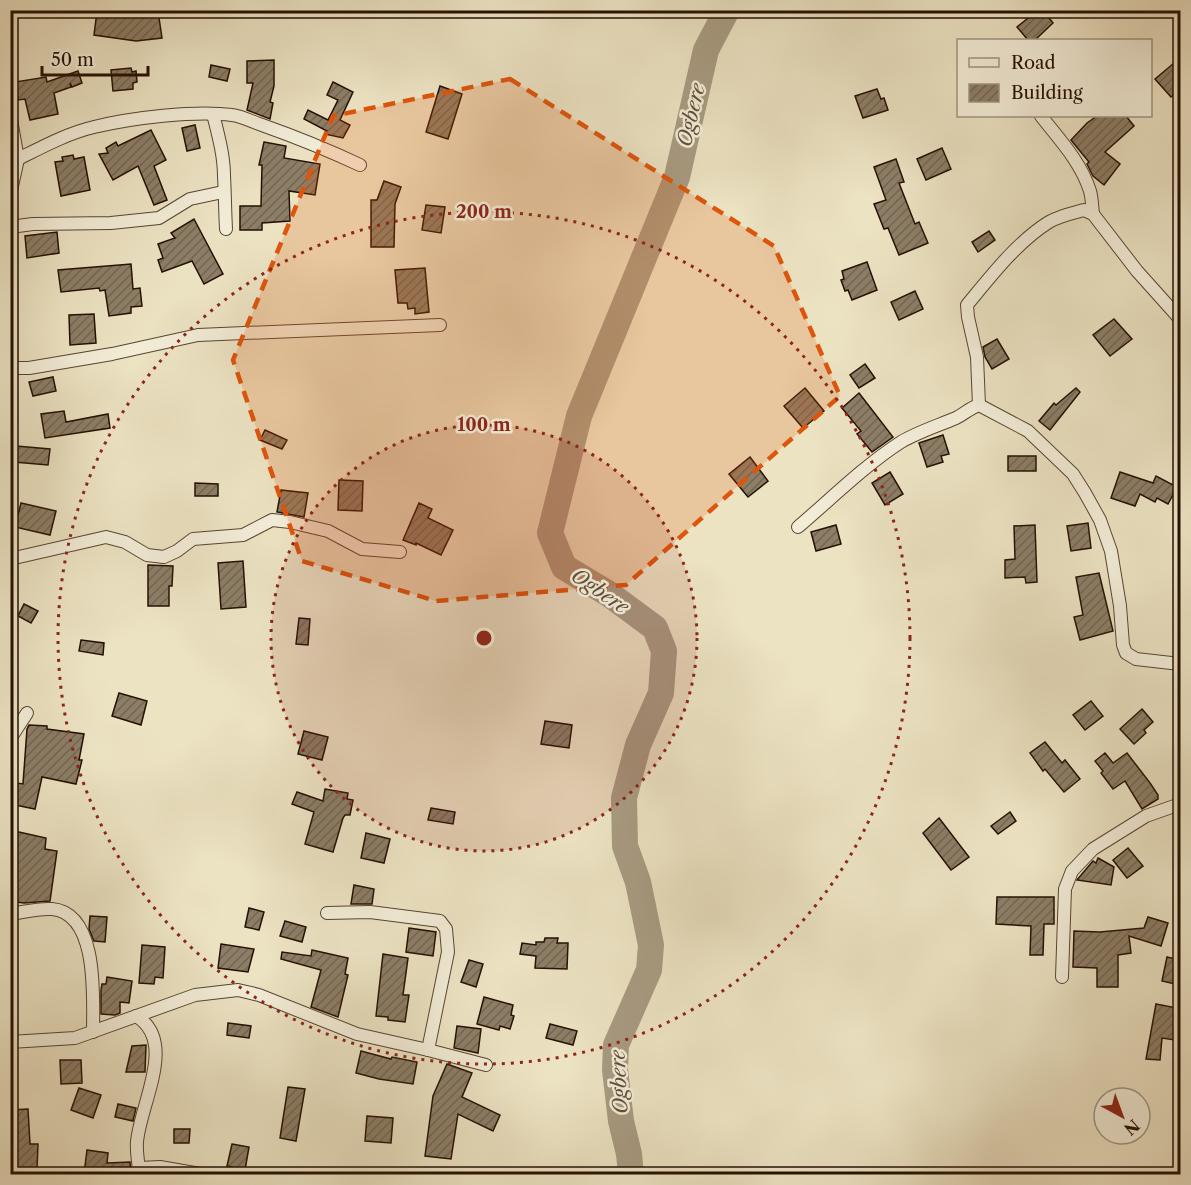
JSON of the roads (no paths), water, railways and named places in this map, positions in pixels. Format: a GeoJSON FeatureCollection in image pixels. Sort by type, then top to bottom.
{"type":"FeatureCollection","features":[{"type":"Feature","properties":{"kind":"street"},"geometry":{"type":"LineString","coordinates":[[10,114],[18,159],[10,195]]}},
{"type":"Feature","properties":{"kind":"street"},"geometry":{"type":"LineString","coordinates":[[18,159],[45,145],[93,127],[180,115],[213,114],[232,115],[286,133],[314,143],[360,165]]}},
{"type":"Feature","properties":{"kind":"street"},"geometry":{"type":"LineString","coordinates":[[213,114],[225,176],[223,192],[226,229]]}},
{"type":"Feature","properties":{"kind":"street"},"geometry":{"type":"LineString","coordinates":[[1042,117],[1067,147],[1082,174],[1090,191],[1093,214]]}},
{"type":"Feature","properties":{"kind":"street"},"geometry":{"type":"LineString","coordinates":[[10,227],[33,224],[111,223],[159,218],[190,199],[223,192]]}},
{"type":"Feature","properties":{"kind":"street"},"geometry":{"type":"LineString","coordinates":[[980,405],[977,357],[967,305],[1011,256],[1050,221],[1084,210],[1093,214],[1137,272],[1180,318]]}},
{"type":"Feature","properties":{"kind":"street"},"geometry":{"type":"LineString","coordinates":[[10,368],[29,368],[112,354],[198,335],[440,326]]}},
{"type":"Feature","properties":{"kind":"street"},"geometry":{"type":"LineString","coordinates":[[798,527],[878,459],[902,442],[939,423],[958,417],[969,408],[980,405],[1028,431],[1073,474],[1085,493],[1100,520],[1111,551],[1120,606],[1123,645],[1126,653],[1136,658],[1180,664]]}},
{"type":"Feature","properties":{"kind":"street"},"geometry":{"type":"LineString","coordinates":[[10,559],[106,537],[125,542],[147,555],[165,557],[193,539],[243,535],[272,520],[328,531],[362,549],[400,552]]}},
{"type":"Feature","properties":{"kind":"street"},"geometry":{"type":"LineString","coordinates":[[10,740],[27,713]]}},
{"type":"Feature","properties":{"kind":"street"},"geometry":{"type":"LineString","coordinates":[[1062,977],[1065,890],[1072,871],[1093,849],[1146,816],[1180,804]]}},
{"type":"Feature","properties":{"kind":"street"},"geometry":{"type":"LineString","coordinates":[[10,914],[53,909],[65,913],[79,926],[89,950],[93,1032]]}},
{"type":"Feature","properties":{"kind":"street"},"geometry":{"type":"LineString","coordinates":[[327,913],[370,912],[413,917],[440,921],[446,929],[448,952],[428,1050]]}},
{"type":"Feature","properties":{"kind":"street"},"geometry":{"type":"LineString","coordinates":[[10,1042],[75,1038],[195,995],[238,990],[260,995],[357,1034],[486,1065]]}},
{"type":"Feature","properties":{"kind":"street"},"geometry":{"type":"LineString","coordinates":[[136,1016],[145,1021],[156,1048],[154,1071],[137,1142],[139,1171],[160,1167],[200,1174]]}},
{"type":"Feature","properties":{"kind":"waterway"},"geometry":{"type":"LineString","coordinates":[[703,10],[726,11]]}},
{"type":"Feature","properties":{"kind":"waterway","name":"Ogbere"},"geometry":{"type":"LineString","coordinates":[[631,1174],[621,1121],[615,1070],[616,1045],[649,970],[651,945],[638,882],[625,846],[624,798],[638,745],[661,693],[664,651],[655,628],[609,594],[564,567],[550,533],[579,416],[677,177],[706,50],[727,10]]}}]}
